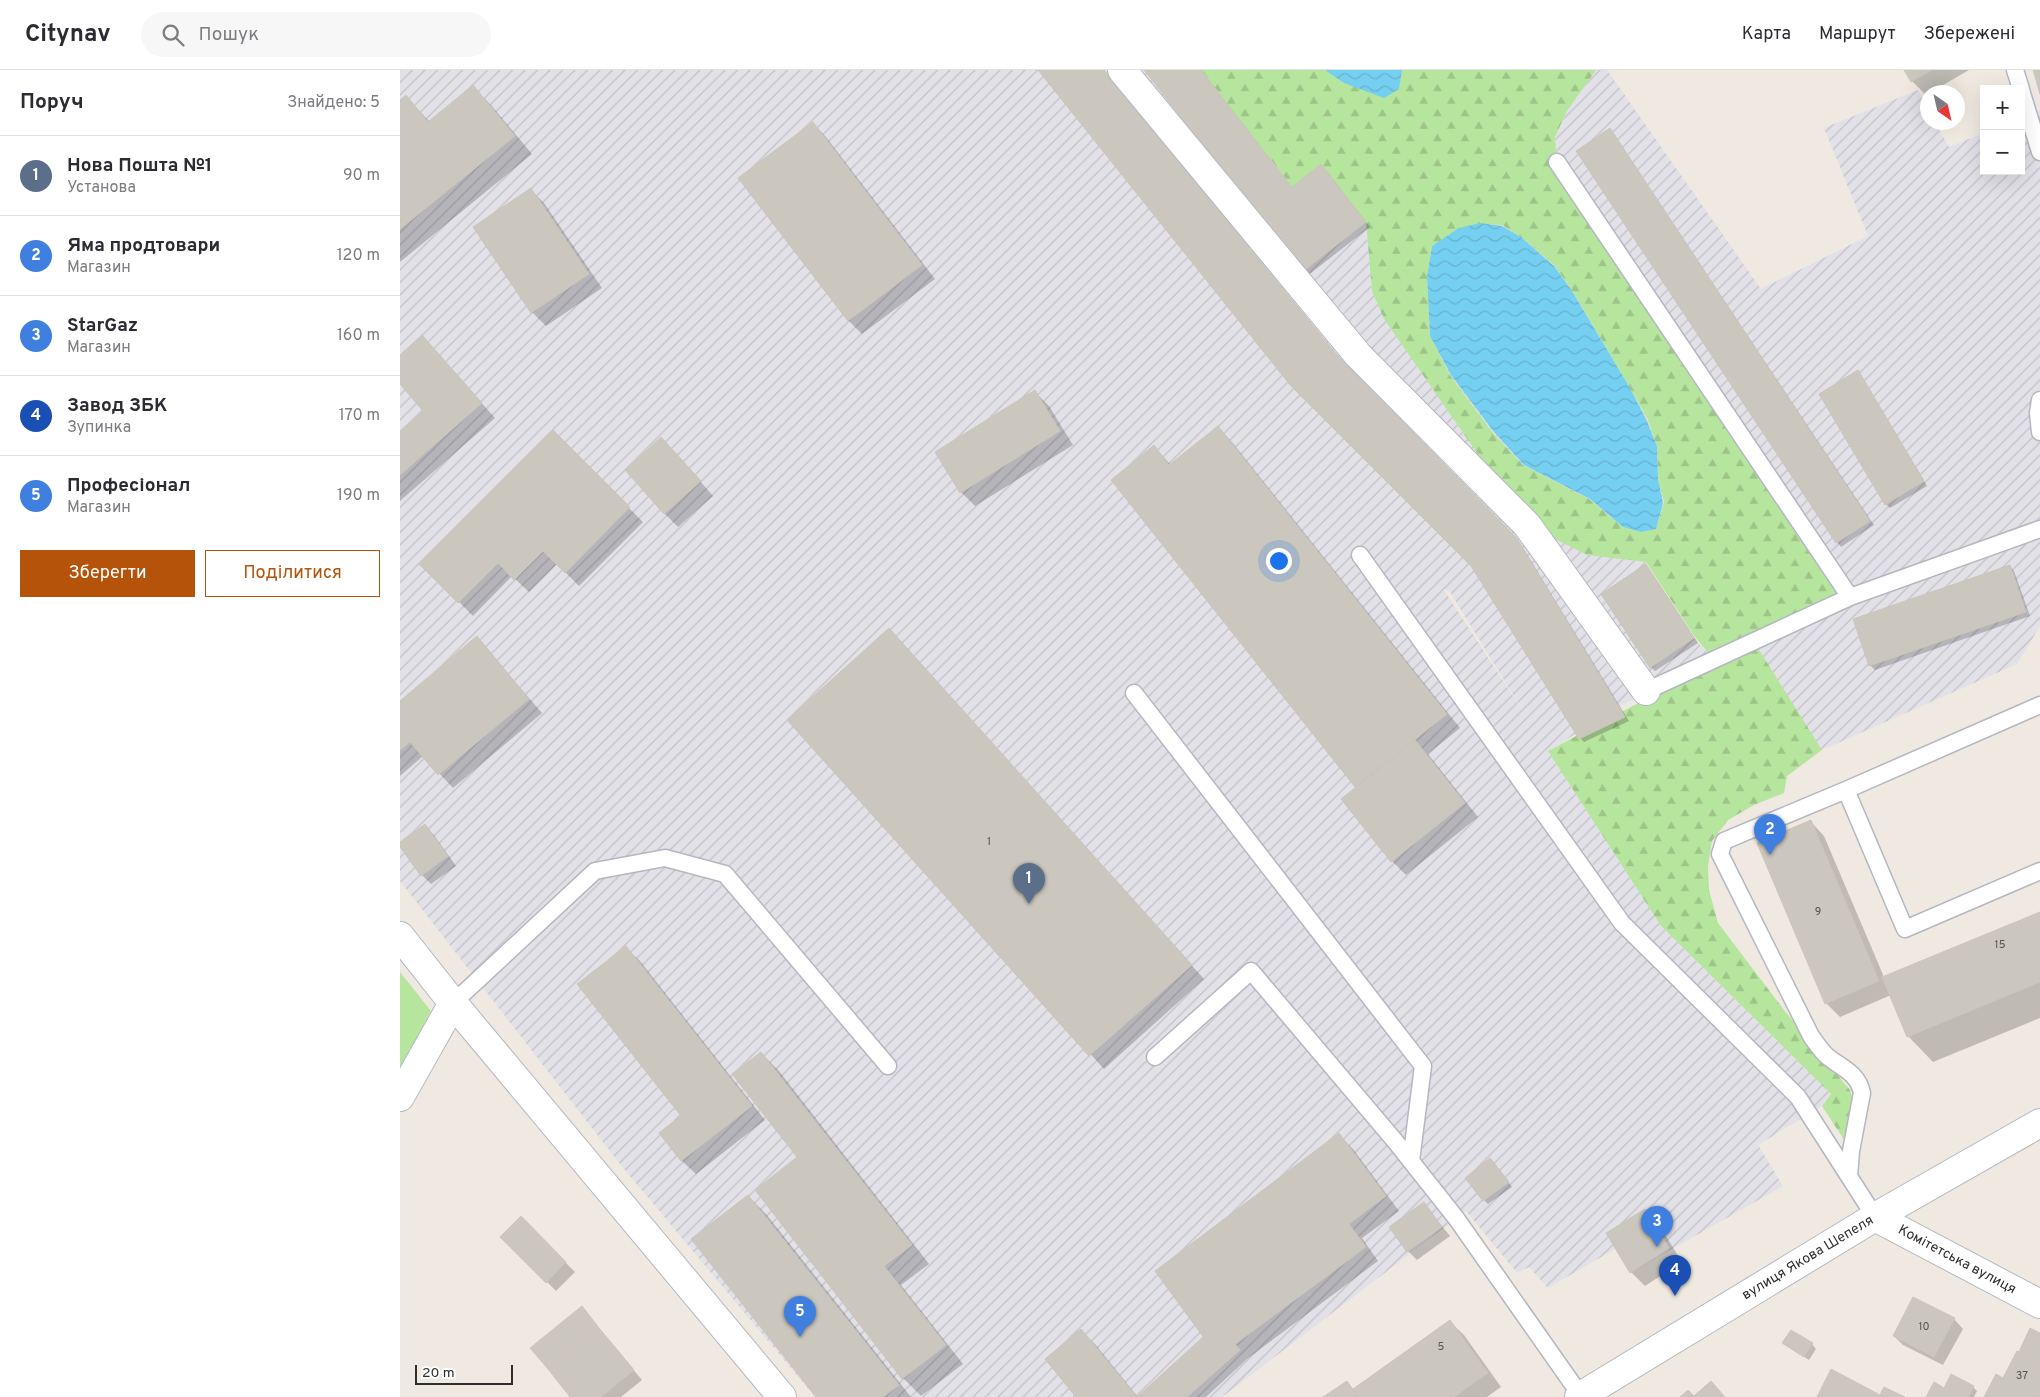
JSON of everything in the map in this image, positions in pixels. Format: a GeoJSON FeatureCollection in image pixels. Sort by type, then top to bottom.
{"type":"FeatureCollection","features":[{"type":"Feature","properties":{"kind":"street"},"geometry":{"type":"LineString","coordinates":[[1122,70],[1358,355],[1527,526],[1646,692]]}},
{"type":"Feature","properties":{"kind":"street"},"geometry":{"type":"LineString","coordinates":[[400,936],[453,1003],[782,1397]]}},
{"type":"Feature","properties":{"kind":"street"},"geometry":{"type":"LineString","coordinates":[[400,1097],[453,1003]]}},
{"type":"Feature","properties":{"kind":"street","name":"вулиця Якова Шепеля"},"geometry":{"type":"LineString","coordinates":[[1580,1397],[1875,1217],[2040,1123]]}},
{"type":"Feature","properties":{"kind":"street","name":"Комітетська вулиця"},"geometry":{"type":"LineString","coordinates":[[1875,1217],[2040,1304]]}},
{"type":"Feature","properties":{"kind":"lane"},"geometry":{"type":"LineString","coordinates":[[2015,70],[2020,85]]}},
{"type":"Feature","properties":{"kind":"lane"},"geometry":{"type":"LineString","coordinates":[[2025,102],[2040,152]]}},
{"type":"Feature","properties":{"kind":"lane"},"geometry":{"type":"LineString","coordinates":[[1557,162],[1850,597]]}},
{"type":"Feature","properties":{"kind":"lane"},"geometry":{"type":"LineString","coordinates":[[2040,400],[2038,413],[2040,432]]}},
{"type":"Feature","properties":{"kind":"lane"},"geometry":{"type":"LineString","coordinates":[[1646,692],[1850,597],[2040,529]]}},
{"type":"Feature","properties":{"kind":"lane"},"geometry":{"type":"LineString","coordinates":[[1360,555],[1622,923],[1798,1097],[1875,1217]]}},
{"type":"Feature","properties":{"kind":"lane"},"geometry":{"type":"LineString","coordinates":[[1134,693],[1423,1066],[1410,1161]]}},
{"type":"Feature","properties":{"kind":"lane"},"geometry":{"type":"LineString","coordinates":[[1849,1176],[1851,1151],[1862,1093],[1860,1084],[1854,1075],[1827,1056],[1810,1036],[1720,854],[1724,841],[2040,705]]}},
{"type":"Feature","properties":{"kind":"lane"},"geometry":{"type":"LineString","coordinates":[[1846,790],[1905,929],[2040,871]]}},
{"type":"Feature","properties":{"kind":"lane"},"geometry":{"type":"LineString","coordinates":[[453,1003],[595,871],[665,858],[725,874],[888,1066]]}},
{"type":"Feature","properties":{"kind":"lane"},"geometry":{"type":"LineString","coordinates":[[1155,1057],[1251,970],[1456,1218],[1580,1397]]}},
{"type":"Feature","properties":{"kind":"shaded area"},"geometry":{"type":"Polygon","coordinates":[[[400,70],[1201,70],[1292,187],[1321,164],[1366,222],[1372,291],[1527,525],[1640,532],[1646,564],[1694,638],[1714,660],[1646,691],[1548,751],[1661,926],[1831,1094],[1822,1106],[1758,1145],[1783,1186],[1630,1273],[1615,1249],[1548,1288],[1529,1267],[1517,1273],[1466,1211],[1222,1397],[815,1397],[620,1164],[400,881],[400,70]],[[1444,589],[1526,716],[1450,592],[1444,589]]]}},
{"type":"Feature","properties":{"kind":"shaded area"},"geometry":{"type":"Polygon","coordinates":[[[1596,70],[1607,70],[1761,289],[1868,236],[1824,128],[1918,90],[1920,94],[1920,130],[1939,130],[1949,147],[1980,135],[1980,175],[2025,175],[2025,116],[2040,110],[2040,626],[2017,664],[1822,750],[1753,642],[1557,162],[1555,137],[1567,111],[1596,70]]]}},
{"type":"Feature","properties":{"kind":"shaded area"},"geometry":{"type":"Polygon","coordinates":[[[1480,224],[1502,225],[1521,237],[1555,266],[1573,292],[1647,418],[1657,446],[1658,479],[1664,502],[1656,529],[1640,532],[1623,527],[1589,499],[1523,465],[1493,433],[1450,375],[1430,336],[1427,277],[1432,246],[1480,224]]]}},
{"type":"Feature","properties":{"kind":"green space"},"geometry":{"type":"Polygon","coordinates":[[[1201,70],[1596,70],[1567,111],[1555,137],[1557,162],[1850,597],[1754,642],[1822,750],[1787,776],[1784,793],[1754,805],[1728,820],[1712,841],[1708,866],[1709,890],[1718,923],[1784,1010],[1850,1090],[1853,1100],[1845,1141],[1822,1106],[1831,1094],[1661,926],[1548,751],[1742,648],[1714,660],[1695,637],[1646,562],[1587,555],[1527,525],[1384,319],[1372,291],[1366,222],[1322,165],[1292,187],[1201,70]],[[1480,224],[1432,246],[1427,277],[1430,336],[1450,375],[1493,433],[1523,465],[1589,499],[1623,527],[1640,532],[1656,529],[1664,502],[1658,479],[1657,446],[1647,418],[1573,292],[1555,266],[1521,237],[1502,225],[1480,224]]]}},
{"type":"Feature","properties":{"kind":"green space"},"geometry":{"type":"Polygon","coordinates":[[[400,972],[431,1011],[400,1071],[400,972]]]}},
{"type":"Feature","properties":{"kind":"water"},"geometry":{"type":"Polygon","coordinates":[[[1325,70],[1402,70],[1399,89],[1384,98],[1344,83],[1325,70]]]}},
{"type":"Feature","properties":{"kind":"water"},"geometry":{"type":"Polygon","coordinates":[[[1480,223],[1502,226],[1521,237],[1555,267],[1572,291],[1630,388],[1657,446],[1658,479],[1663,503],[1656,529],[1641,532],[1623,527],[1590,499],[1524,465],[1494,432],[1451,375],[1430,336],[1427,277],[1432,246],[1459,228],[1480,223]]]}},
{"type":"Feature","properties":{"kind":"building"},"geometry":{"type":"Polygon","coordinates":[[[1038,70],[1104,70],[1337,355],[1516,537],[1625,717],[1579,739],[1471,566],[1291,386],[1038,70]]]}},
{"type":"Feature","properties":{"kind":"building"},"geometry":{"type":"Polygon","coordinates":[[[1144,70],[1201,70],[1292,187],[1321,164],[1366,222],[1302,272],[1144,70]]]}},
{"type":"Feature","properties":{"kind":"building"},"geometry":{"type":"Polygon","coordinates":[[[1904,70],[1932,70],[1911,82],[1904,70]]]}},
{"type":"Feature","properties":{"kind":"building"},"geometry":{"type":"Polygon","coordinates":[[[2033,70],[2040,70],[2040,94],[2033,70]]]}},
{"type":"Feature","properties":{"kind":"building"},"geometry":{"type":"Polygon","coordinates":[[[473,85],[515,136],[400,229],[400,100],[406,95],[428,122],[473,85]]]}},
{"type":"Feature","properties":{"kind":"building"},"geometry":{"type":"Polygon","coordinates":[[[813,122],[922,265],[848,321],[738,178],[813,122]]]}},
{"type":"Feature","properties":{"kind":"building"},"geometry":{"type":"Polygon","coordinates":[[[1610,128],[1870,521],[1836,543],[1576,151],[1610,128]]]}},
{"type":"Feature","properties":{"kind":"building"},"geometry":{"type":"Polygon","coordinates":[[[531,188],[589,274],[531,313],[473,227],[531,188]]]}},
{"type":"Feature","properties":{"kind":"building"},"geometry":{"type":"Polygon","coordinates":[[[422,335],[482,403],[400,475],[400,431],[423,411],[400,384],[400,355],[422,335]]]}},
{"type":"Feature","properties":{"kind":"building"},"geometry":{"type":"Polygon","coordinates":[[[1858,370],[1924,481],[1885,505],[1819,394],[1858,370]]]}},
{"type":"Feature","properties":{"kind":"building"},"geometry":{"type":"Polygon","coordinates":[[[1035,390],[1060,431],[960,493],[935,452],[1035,390]]]}},
{"type":"Feature","properties":{"kind":"building"},"geometry":{"type":"Polygon","coordinates":[[[1218,426],[1447,714],[1355,787],[1111,480],[1154,445],[1169,465],[1218,426]]]}},
{"type":"Feature","properties":{"kind":"building"},"geometry":{"type":"Polygon","coordinates":[[[553,430],[630,507],[565,573],[543,551],[514,580],[498,563],[458,603],[419,564],[553,430]]]}},
{"type":"Feature","properties":{"kind":"building"},"geometry":{"type":"Polygon","coordinates":[[[661,437],[701,481],[664,514],[625,470],[661,437]]]}},
{"type":"Feature","properties":{"kind":"building"},"geometry":{"type":"Polygon","coordinates":[[[1646,564],[1694,638],[1650,668],[1601,594],[1646,564]]]}},
{"type":"Feature","properties":{"kind":"building"},"geometry":{"type":"Polygon","coordinates":[[[2010,565],[2026,612],[1869,666],[1853,619],[2010,565]]]}},
{"type":"Feature","properties":{"kind":"building"},"geometry":{"type":"Polygon","coordinates":[[[889,628],[1192,965],[1089,1056],[787,720],[889,628]]]}},
{"type":"Feature","properties":{"kind":"building"},"geometry":{"type":"Polygon","coordinates":[[[477,636],[529,699],[438,775],[410,742],[400,750],[400,701],[477,636]]]}},
{"type":"Feature","properties":{"kind":"building"},"geometry":{"type":"Polygon","coordinates":[[[1415,740],[1465,803],[1391,862],[1341,799],[1415,740]]]}},
{"type":"Feature","properties":{"kind":"building"},"geometry":{"type":"Polygon","coordinates":[[[1811,820],[1879,981],[1825,1004],[1757,843],[1811,820]]]}},
{"type":"Feature","properties":{"kind":"building"},"geometry":{"type":"Polygon","coordinates":[[[425,824],[448,856],[421,876],[400,847],[400,842],[425,824]]]}},
{"type":"Feature","properties":{"kind":"building"},"geometry":{"type":"Polygon","coordinates":[[[2040,912],[2040,982],[1907,1037],[1882,977],[2040,912]]]}},
{"type":"Feature","properties":{"kind":"building"},"geometry":{"type":"Polygon","coordinates":[[[626,946],[752,1106],[681,1161],[659,1133],[681,1116],[577,984],[626,946]]]}},
{"type":"Feature","properties":{"kind":"building"},"geometry":{"type":"Polygon","coordinates":[[[761,1052],[912,1245],[884,1266],[946,1345],[902,1379],[755,1190],[797,1157],[732,1074],[761,1052]]]}},
{"type":"Feature","properties":{"kind":"building"},"geometry":{"type":"Polygon","coordinates":[[[1339,1133],[1386,1196],[1349,1224],[1366,1247],[1218,1357],[1155,1271],[1339,1133]]]}},
{"type":"Feature","properties":{"kind":"building"},"geometry":{"type":"Polygon","coordinates":[[[1490,1158],[1509,1182],[1483,1201],[1465,1178],[1490,1158]]]}},
{"type":"Feature","properties":{"kind":"building"},"geometry":{"type":"Polygon","coordinates":[[[748,1195],[899,1385],[883,1397],[816,1397],[691,1239],[748,1195]]]}},
{"type":"Feature","properties":{"kind":"building"},"geometry":{"type":"Polygon","coordinates":[[[1424,1202],[1442,1227],[1407,1252],[1389,1227],[1424,1202]]]}},
{"type":"Feature","properties":{"kind":"building"},"geometry":{"type":"Polygon","coordinates":[[[1645,1209],[1669,1248],[1630,1273],[1606,1233],[1645,1209]]]}},
{"type":"Feature","properties":{"kind":"building"},"geometry":{"type":"Polygon","coordinates":[[[521,1216],[566,1262],[546,1283],[500,1237],[521,1216]]]}},
{"type":"Feature","properties":{"kind":"building"},"geometry":{"type":"Polygon","coordinates":[[[1913,1297],[1955,1318],[1934,1357],[1893,1336],[1913,1297]]]}},
{"type":"Feature","properties":{"kind":"building"},"geometry":{"type":"Polygon","coordinates":[[[582,1306],[599,1328],[548,1369],[530,1348],[582,1306]]]}},
{"type":"Feature","properties":{"kind":"building"},"geometry":{"type":"Polygon","coordinates":[[[1450,1320],[1488,1373],[1454,1397],[1359,1397],[1353,1389],[1450,1320]]]}},
{"type":"Feature","properties":{"kind":"building"},"geometry":{"type":"Polygon","coordinates":[[[599,1328],[634,1370],[601,1397],[570,1397],[548,1369],[599,1328]]]}},
{"type":"Feature","properties":{"kind":"building"},"geometry":{"type":"Polygon","coordinates":[[[2030,1328],[2040,1333],[2040,1363],[2019,1352],[2030,1328]]]}},
{"type":"Feature","properties":{"kind":"building"},"geometry":{"type":"Polygon","coordinates":[[[1081,1329],[1137,1397],[1076,1397],[1045,1359],[1081,1329]]]}},
{"type":"Feature","properties":{"kind":"building"},"geometry":{"type":"Polygon","coordinates":[[[1791,1330],[1813,1343],[1804,1357],[1782,1343],[1791,1330]]]}},
{"type":"Feature","properties":{"kind":"building"},"geometry":{"type":"Polygon","coordinates":[[[1203,1337],[1218,1357],[1235,1344],[1240,1350],[1187,1397],[1137,1397],[1203,1337]]]}},
{"type":"Feature","properties":{"kind":"building"},"geometry":{"type":"Polygon","coordinates":[[[2017,1351],[2040,1363],[2040,1397],[1984,1397],[1996,1374],[2003,1378],[2017,1351]]]}},
{"type":"Feature","properties":{"kind":"building"},"geometry":{"type":"Polygon","coordinates":[[[1831,1369],[1880,1395],[1885,1397],[1817,1397],[1831,1369]]]}},
{"type":"Feature","properties":{"kind":"building"},"geometry":{"type":"Polygon","coordinates":[[[1951,1374],[1974,1386],[1968,1397],[1926,1397],[1934,1382],[1944,1388],[1951,1374]]]}},
{"type":"Feature","properties":{"kind":"building"},"geometry":{"type":"Polygon","coordinates":[[[1347,1381],[1358,1397],[1323,1397],[1347,1381]]]}},
{"type":"Feature","properties":{"kind":"building"},"geometry":{"type":"Polygon","coordinates":[[[1711,1381],[1725,1397],[1680,1397],[1688,1390],[1694,1396],[1711,1381]]]}},
{"type":"Feature","properties":{"kind":"building"},"geometry":{"type":"Polygon","coordinates":[[[1884,1387],[1905,1397],[1885,1397],[1880,1395],[1884,1387]]]}},
{"type":"Feature","properties":{"kind":"place","name":"Яма продтовари"},"geometry":{"type":"Point","coordinates":[1770,855]}},
{"type":"Feature","properties":{"kind":"place","name":"Нова Пошта №1"},"geometry":{"type":"Point","coordinates":[1029,904]}},
{"type":"Feature","properties":{"kind":"place","name":"StarGaz"},"geometry":{"type":"Point","coordinates":[1657,1247]}},
{"type":"Feature","properties":{"kind":"place","name":"Завод ЗБК"},"geometry":{"type":"Point","coordinates":[1675,1296]}},
{"type":"Feature","properties":{"kind":"place","name":"Професіонал"},"geometry":{"type":"Point","coordinates":[800,1337]}}]}
